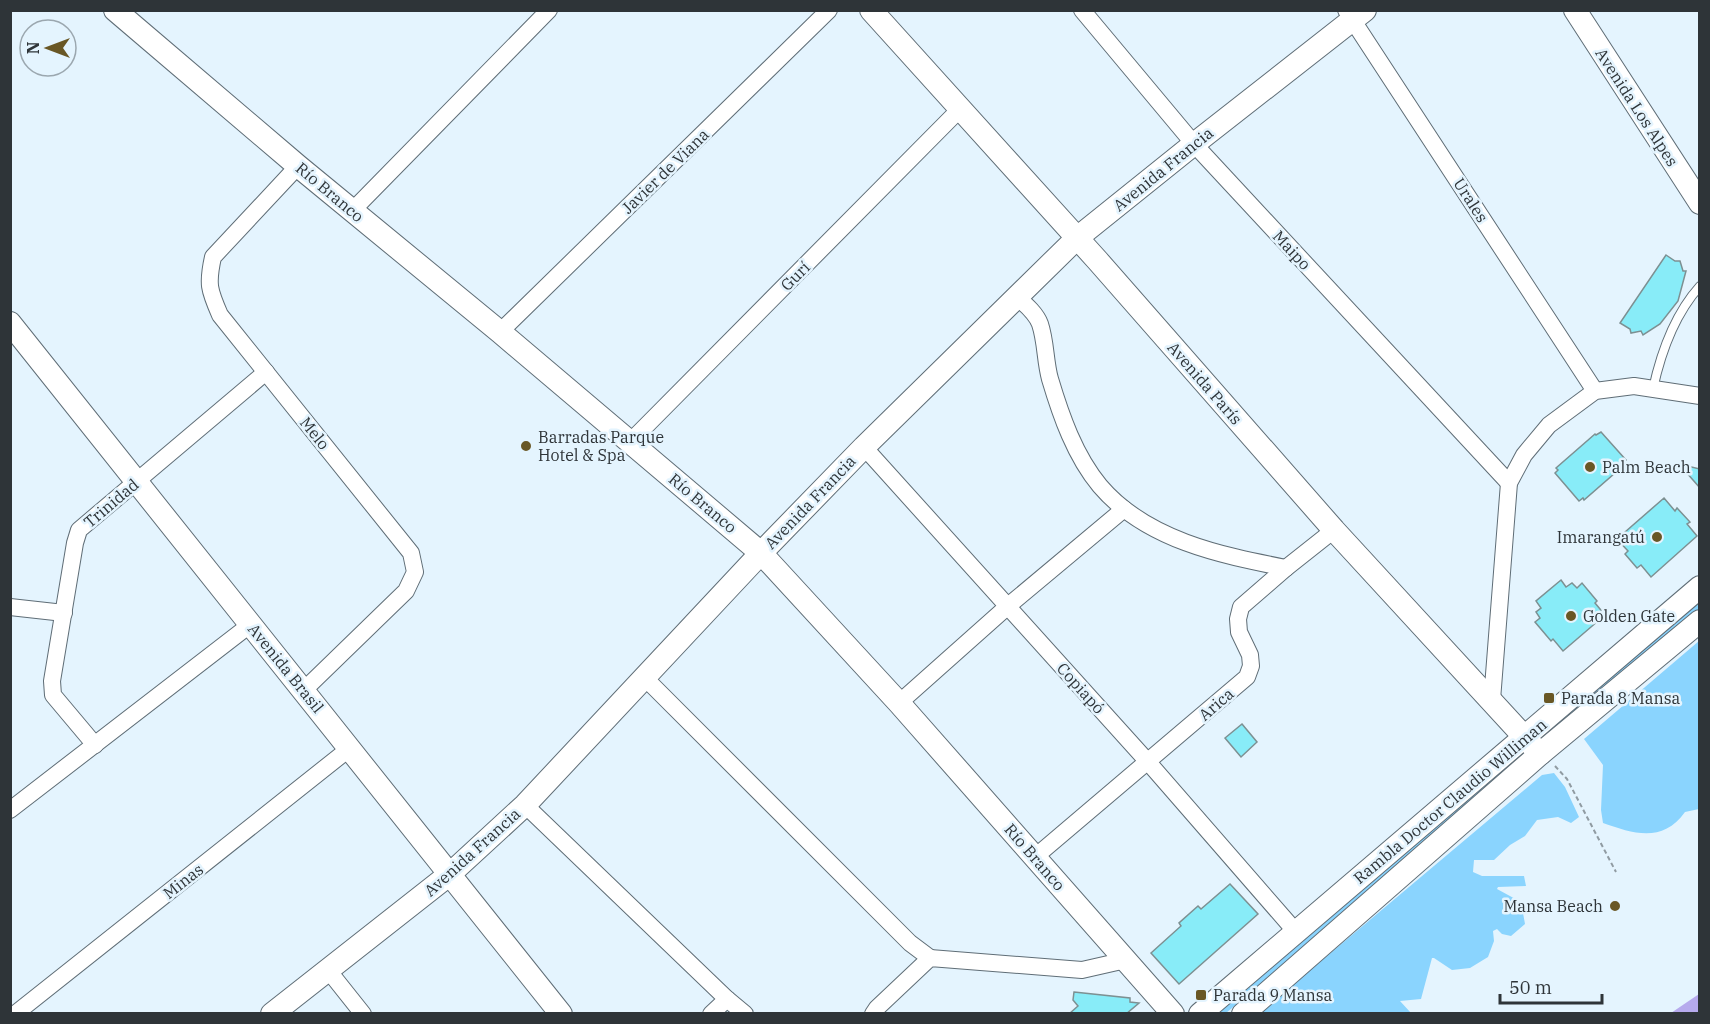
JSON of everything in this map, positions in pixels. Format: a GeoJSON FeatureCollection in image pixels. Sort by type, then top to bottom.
{"type":"FeatureCollection","features":[{"type":"Feature","properties":{"kind":"street","name":"Río Branco"},"geometry":{"type":"LineString","coordinates":[[115,10],[761,553],[899,703],[1173,1014]]}},
{"type":"Feature","properties":{"kind":"street","name":"Javier de Viana"},"geometry":{"type":"LineString","coordinates":[[500,332],[829,10]]}},
{"type":"Feature","properties":{"kind":"street","name":"Avenida París"},"geometry":{"type":"LineString","coordinates":[[871,10],[1077,238],[1334,530],[1540,754]]}},
{"type":"Feature","properties":{"kind":"street","name":"Maipo"},"geometry":{"type":"LineString","coordinates":[[1082,10],[1194,144],[1509,483]]}},
{"type":"Feature","properties":{"kind":"street","name":"Avenida Los Alpes"},"geometry":{"type":"LineString","coordinates":[[1575,10],[1700,203]]}},
{"type":"Feature","properties":{"kind":"street"},"geometry":{"type":"LineString","coordinates":[[352,211],[547,11]]}},
{"type":"Feature","properties":{"kind":"street","name":"Avenida Francia"},"geometry":{"type":"LineString","coordinates":[[272,1014],[450,874],[525,805],[761,553],[864,447],[1077,238],[1355,14]]}},
{"type":"Feature","properties":{"kind":"street","name":"Urales"},"geometry":{"type":"LineString","coordinates":[[1355,14],[1596,391]]}},
{"type":"Feature","properties":{"kind":"street","name":"Gurí"},"geometry":{"type":"LineString","coordinates":[[630,442],[959,110]]}},
{"type":"Feature","properties":{"kind":"street","name":"Melo"},"geometry":{"type":"LineString","coordinates":[[298,166],[213,257],[208,277],[210,293],[220,315],[411,553],[415,573],[406,591],[304,690]]}},
{"type":"Feature","properties":{"kind":"street"},"geometry":{"type":"LineString","coordinates":[[1017,297],[1040,323],[1049,376],[1061,415],[1082,459],[1100,486],[1124,509],[1155,528],[1189,544],[1232,557],[1286,568]]}},
{"type":"Feature","properties":{"kind":"street","name":"Avenida Brasil"},"geometry":{"type":"LineString","coordinates":[[10,323],[561,1014]]}},
{"type":"Feature","properties":{"kind":"street","name":"Trinidad"},"geometry":{"type":"LineString","coordinates":[[95,745],[53,695],[52,681],[79,530],[266,372]]}},
{"type":"Feature","properties":{"kind":"street"},"geometry":{"type":"LineString","coordinates":[[1492,700],[1509,483],[1524,455],[1550,425],[1596,391],[1634,386],[1700,396]]}},
{"type":"Feature","properties":{"kind":"street","name":"Copiapó"},"geometry":{"type":"LineString","coordinates":[[864,447],[1148,762],[1296,932]]}},
{"type":"Feature","properties":{"kind":"street"},"geometry":{"type":"LineString","coordinates":[[899,703],[1008,606],[1124,509]]}},
{"type":"Feature","properties":{"kind":"street","name":"Arica"},"geometry":{"type":"LineString","coordinates":[[1035,856],[1247,677],[1251,666],[1250,655],[1239,633],[1238,620],[1241,607],[1334,530]]}},
{"type":"Feature","properties":{"kind":"street","name":"Rambla Doctor Claudio Williman"},"geometry":{"type":"LineString","coordinates":[[1200,1014],[1700,587]]}},
{"type":"Feature","properties":{"kind":"street"},"geometry":{"type":"LineString","coordinates":[[10,606],[64,613]]}},
{"type":"Feature","properties":{"kind":"street","name":"Rambla Doctor Claudio Williman"},"geometry":{"type":"LineString","coordinates":[[1243,1014],[1540,754],[1700,621]]}},
{"type":"Feature","properties":{"kind":"street"},"geometry":{"type":"LineString","coordinates":[[10,810],[251,624]]}},
{"type":"Feature","properties":{"kind":"street"},"geometry":{"type":"LineString","coordinates":[[644,677],[902,935],[930,958],[1082,970],[1126,960]]}},
{"type":"Feature","properties":{"kind":"street","name":"Minas"},"geometry":{"type":"LineString","coordinates":[[15,1014],[350,748]]}},
{"type":"Feature","properties":{"kind":"street"},"geometry":{"type":"LineString","coordinates":[[525,805],[745,1014]]}},
{"type":"Feature","properties":{"kind":"street"},"geometry":{"type":"LineString","coordinates":[[873,1014],[930,958]]}},
{"type":"Feature","properties":{"kind":"street"},"geometry":{"type":"LineString","coordinates":[[328,970],[363,1014]]}},
{"type":"Feature","properties":{"kind":"street"},"geometry":{"type":"LineString","coordinates":[[711,1014],[727,999]]}},
{"type":"Feature","properties":{"kind":"lane"},"geometry":{"type":"LineString","coordinates":[[1653,389],[1668,338],[1682,310],[1700,286]]}},
{"type":"Feature","properties":{"kind":"path"},"geometry":{"type":"LineString","coordinates":[[1540,754],[1567,779],[1616,872]]}},
{"type":"Feature","properties":{"kind":"shaded area"},"geometry":{"type":"Polygon","coordinates":[[[1699,599],[1699,612],[1549,732],[1549,730],[1699,599]]]}},
{"type":"Feature","properties":{"kind":"shaded area"},"geometry":{"type":"Polygon","coordinates":[[[1699,641],[1699,809],[1685,812],[1676,822],[1658,832],[1637,833],[1603,823],[1601,810],[1603,765],[1584,739],[1699,641]]]}},
{"type":"Feature","properties":{"kind":"shaded area"},"geometry":{"type":"Polygon","coordinates":[[[1520,752],[1524,752],[1524,755],[1309,944],[1226,1013],[1213,1014],[1520,752]]]}},
{"type":"Feature","properties":{"kind":"shaded area"},"geometry":{"type":"Polygon","coordinates":[[[1554,773],[1565,787],[1579,817],[1571,823],[1558,817],[1537,820],[1525,836],[1510,845],[1494,860],[1474,860],[1473,872],[1482,876],[1524,876],[1526,886],[1498,887],[1497,889],[1521,902],[1525,924],[1511,936],[1502,934],[1497,929],[1493,931],[1494,941],[1488,957],[1470,968],[1452,970],[1432,958],[1421,999],[1400,1001],[1411,1013],[1258,1014],[1542,775],[1554,773]]]}},
{"type":"Feature","properties":{"kind":"shaded area"},"geometry":{"type":"Polygon","coordinates":[[[1699,994],[1699,1013],[1671,1013],[1699,994]]]}},
{"type":"Feature","properties":{"kind":"building"},"geometry":{"type":"Polygon","coordinates":[[[1666,255],[1675,261],[1680,261],[1683,271],[1686,271],[1678,301],[1660,324],[1643,335],[1641,331],[1631,333],[1630,329],[1620,323],[1666,255]]]}},
{"type":"Feature","properties":{"kind":"building","name":"Palm Beach"},"geometry":{"type":"Polygon","coordinates":[[[1601,432],[1626,460],[1623,466],[1584,500],[1583,498],[1579,501],[1555,473],[1558,470],[1556,468],[1595,434],[1601,432]]]}},
{"type":"Feature","properties":{"kind":"building"},"geometry":{"type":"Polygon","coordinates":[[[1679,464],[1700,469],[1700,488],[1679,464]]]}},
{"type":"Feature","properties":{"kind":"building","name":"Imarangatú"},"geometry":{"type":"Polygon","coordinates":[[[1664,498],[1675,511],[1677,508],[1690,522],[1687,524],[1697,536],[1651,577],[1641,565],[1637,568],[1625,554],[1628,551],[1617,539],[1664,498]]]}},
{"type":"Feature","properties":{"kind":"building","name":"Golden Gate"},"geometry":{"type":"Polygon","coordinates":[[[1561,580],[1566,587],[1572,583],[1577,588],[1582,583],[1605,615],[1563,651],[1535,622],[1540,618],[1536,612],[1541,608],[1536,601],[1561,580]]]}},
{"type":"Feature","properties":{"kind":"building"},"geometry":{"type":"Polygon","coordinates":[[[1242,724],[1257,742],[1241,757],[1225,738],[1242,724]]]}},
{"type":"Feature","properties":{"kind":"building"},"geometry":{"type":"Polygon","coordinates":[[[1230,884],[1258,914],[1179,984],[1151,953],[1181,926],[1179,923],[1198,906],[1201,909],[1230,884]]]}},
{"type":"Feature","properties":{"kind":"building"},"geometry":{"type":"Polygon","coordinates":[[[1074,992],[1130,998],[1130,1002],[1139,1003],[1126,1014],[1069,1014],[1078,1006],[1073,1000],[1074,992]]]}},
{"type":"Feature","properties":{"kind":"place","name":"Barradas Parque Hotel & Spa"},"geometry":{"type":"Point","coordinates":[526,446]}},
{"type":"Feature","properties":{"kind":"place","name":"Palm Beach"},"geometry":{"type":"Point","coordinates":[1590,467]}},
{"type":"Feature","properties":{"kind":"place","name":"Imarangatú"},"geometry":{"type":"Point","coordinates":[1657,537]}},
{"type":"Feature","properties":{"kind":"place","name":"Golden Gate"},"geometry":{"type":"Point","coordinates":[1571,616]}},
{"type":"Feature","properties":{"kind":"place","name":"Parada 8 Mansa"},"geometry":{"type":"Point","coordinates":[1549,698]}},
{"type":"Feature","properties":{"kind":"place","name":"Mansa Beach"},"geometry":{"type":"Point","coordinates":[1615,906]}},
{"type":"Feature","properties":{"kind":"place","name":"Parada 9 Mansa"},"geometry":{"type":"Point","coordinates":[1201,995]}}]}
